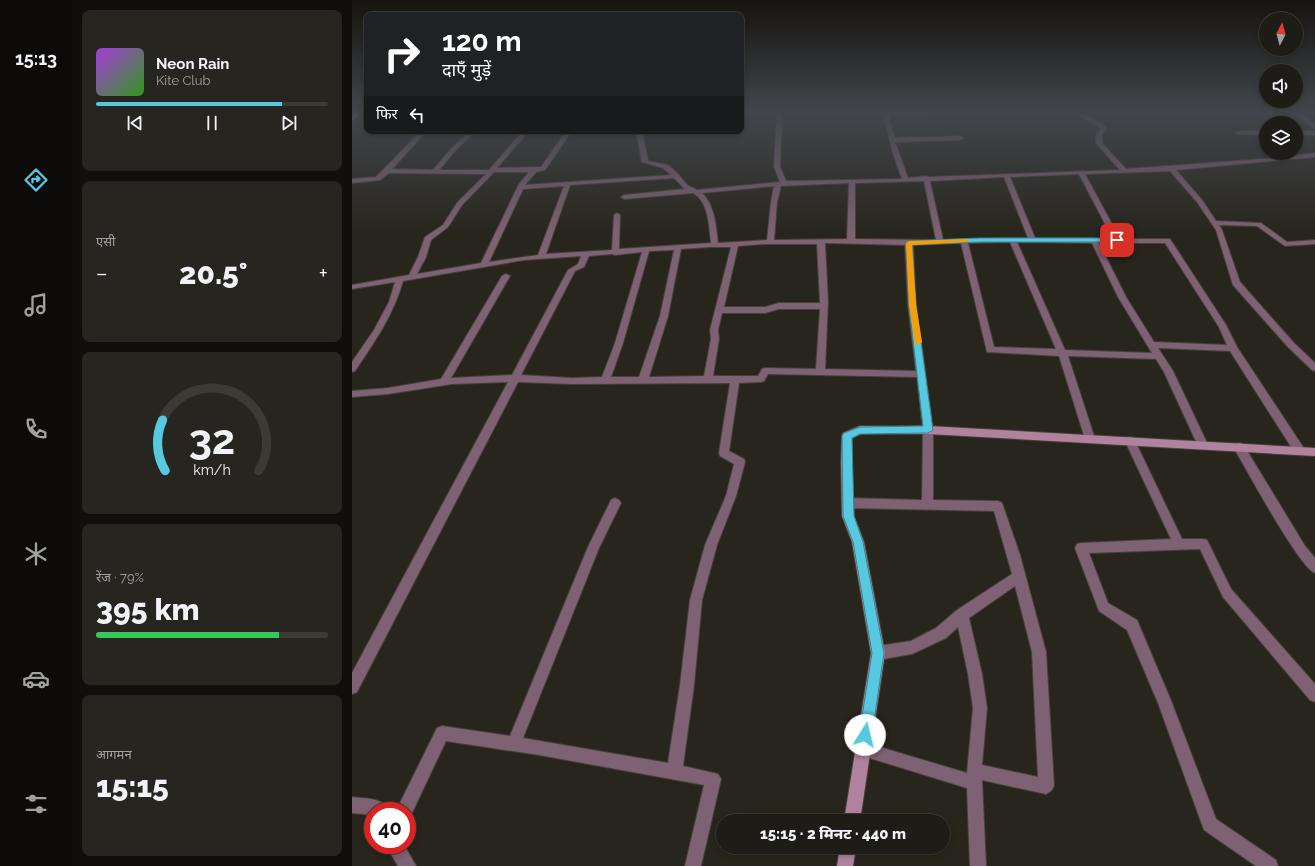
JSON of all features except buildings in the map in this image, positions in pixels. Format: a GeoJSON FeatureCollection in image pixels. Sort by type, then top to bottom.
{"type":"FeatureCollection","features":[{"type":"Feature","properties":{"kind":"street"},"geometry":{"type":"LineString","coordinates":[[352,181],[378,180],[403,153]]}},
{"type":"Feature","properties":{"kind":"street"},"geometry":{"type":"LineString","coordinates":[[436,171],[450,153]]}},
{"type":"Feature","properties":{"kind":"street"},"geometry":{"type":"LineString","coordinates":[[412,277],[422,257],[428,239],[446,226],[459,204],[506,153]]}},
{"type":"Feature","properties":{"kind":"street"},"geometry":{"type":"LineString","coordinates":[[387,171],[534,170],[542,169],[553,153]]}},
{"type":"Feature","properties":{"kind":"street"},"geometry":{"type":"LineString","coordinates":[[643,153],[645,162],[665,165],[686,187],[695,191],[705,200],[715,245]]}},
{"type":"Feature","properties":{"kind":"street"},"geometry":{"type":"LineString","coordinates":[[770,242],[774,202],[781,184],[777,167],[778,153]]}},
{"type":"Feature","properties":{"kind":"street"},"geometry":{"type":"LineString","coordinates":[[896,153],[906,180]]}},
{"type":"Feature","properties":{"kind":"street"},"geometry":{"type":"LineString","coordinates":[[1108,153],[1124,171]]}},
{"type":"Feature","properties":{"kind":"street"},"geometry":{"type":"LineString","coordinates":[[624,197],[781,184],[1172,169],[1209,164],[1275,160],[1315,155]]}},
{"type":"Feature","properties":{"kind":"street"},"geometry":{"type":"LineString","coordinates":[[1172,169],[1200,201],[1219,230],[1236,283],[1315,368]]}},
{"type":"Feature","properties":{"kind":"street"},"geometry":{"type":"LineString","coordinates":[[484,265],[521,188],[534,170]]}},
{"type":"Feature","properties":{"kind":"street"},"geometry":{"type":"LineString","coordinates":[[1081,172],[1117,240]]}},
{"type":"Feature","properties":{"kind":"street"},"geometry":{"type":"LineString","coordinates":[[1006,175],[1033,241]]}},
{"type":"Feature","properties":{"kind":"street"},"geometry":{"type":"LineString","coordinates":[[521,188],[677,176]]}},
{"type":"Feature","properties":{"kind":"street"},"geometry":{"type":"LineString","coordinates":[[926,178],[940,242]]}},
{"type":"Feature","properties":{"kind":"street"},"geometry":{"type":"LineString","coordinates":[[851,241],[852,182]]}},
{"type":"Feature","properties":{"kind":"street"},"geometry":{"type":"LineString","coordinates":[[541,257],[567,185]]}},
{"type":"Feature","properties":{"kind":"street"},"geometry":{"type":"LineString","coordinates":[[615,253],[617,215]]}},
{"type":"Feature","properties":{"kind":"street"},"geometry":{"type":"LineString","coordinates":[[1214,223],[1259,224],[1285,244],[1315,242]]}},
{"type":"Feature","properties":{"kind":"street"},"geometry":{"type":"LineString","coordinates":[[1094,240],[1122,297],[1168,371],[1203,445]]}},
{"type":"Feature","properties":{"kind":"street"},"geometry":{"type":"LineString","coordinates":[[352,288],[484,265],[541,257],[615,253],[678,247],[770,242],[851,241],[909,243],[964,241],[1167,241],[1223,326],[1233,348],[1299,450]]}},
{"type":"Feature","properties":{"kind":"street"},"geometry":{"type":"LineString","coordinates":[[964,241],[990,350],[1158,356]]}},
{"type":"Feature","properties":{"kind":"street"},"geometry":{"type":"LineString","coordinates":[[1013,241],[1033,290],[1062,352],[1090,439]]}},
{"type":"Feature","properties":{"kind":"street"},"geometry":{"type":"LineString","coordinates":[[820,372],[824,306],[821,242]]}},
{"type":"Feature","properties":{"kind":"street"},"geometry":{"type":"LineString","coordinates":[[909,243],[912,305],[928,430],[927,504]]}},
{"type":"Feature","properties":{"kind":"street"},"geometry":{"type":"LineString","coordinates":[[708,379],[715,339],[714,330],[736,245]]}},
{"type":"Feature","properties":{"kind":"street"},"geometry":{"type":"LineString","coordinates":[[643,380],[664,316],[678,247]]}},
{"type":"Feature","properties":{"kind":"street"},"geometry":{"type":"LineString","coordinates":[[605,381],[619,343],[646,250]]}},
{"type":"Feature","properties":{"kind":"street"},"geometry":{"type":"LineString","coordinates":[[352,687],[572,270],[581,265],[586,254]]}},
{"type":"Feature","properties":{"kind":"street"},"geometry":{"type":"LineString","coordinates":[[444,382],[506,276]]}},
{"type":"Feature","properties":{"kind":"street"},"geometry":{"type":"LineString","coordinates":[[352,369],[378,331],[393,302],[400,279]]}},
{"type":"Feature","properties":{"kind":"street"},"geometry":{"type":"LineString","coordinates":[[719,310],[765,310],[779,306],[824,306]]}},
{"type":"Feature","properties":{"kind":"street"},"geometry":{"type":"LineString","coordinates":[[1151,345],[1233,348]]}},
{"type":"Feature","properties":{"kind":"street"},"geometry":{"type":"LineString","coordinates":[[352,394],[388,391],[444,382],[514,379],[605,381],[761,379],[764,371],[922,374]]}},
{"type":"Feature","properties":{"kind":"street"},"geometry":{"type":"LineString","coordinates":[[674,773],[687,685],[696,600],[711,545],[731,496],[740,462],[724,453],[735,379]]}},
{"type":"Feature","properties":{"kind":"street"},"geometry":{"type":"LineString","coordinates":[[853,814],[878,653],[858,542],[848,516],[847,436],[860,430],[928,430],[1315,452]]}},
{"type":"Feature","properties":{"kind":"street"},"geometry":{"type":"LineString","coordinates":[[1130,441],[1179,544]]}},
{"type":"Feature","properties":{"kind":"street"},"geometry":{"type":"LineString","coordinates":[[1239,447],[1301,550],[1315,566]]}},
{"type":"Feature","properties":{"kind":"street"},"geometry":{"type":"LineString","coordinates":[[514,744],[594,547],[615,503]]}},
{"type":"Feature","properties":{"kind":"street"},"geometry":{"type":"LineString","coordinates":[[848,503],[998,506],[1014,555],[1018,576],[1039,652],[1046,786],[975,777],[863,749]]}},
{"type":"Feature","properties":{"kind":"street"},"geometry":{"type":"LineString","coordinates":[[1270,866],[1210,824],[1165,703],[1132,625],[1102,607],[1081,548],[1203,544],[1227,593],[1315,695]]}},
{"type":"Feature","properties":{"kind":"street"},"geometry":{"type":"LineString","coordinates":[[878,653],[912,647],[940,633],[962,615],[1018,576]]}},
{"type":"Feature","properties":{"kind":"street"},"geometry":{"type":"LineString","coordinates":[[962,615],[975,674],[980,708],[975,777],[978,866]]}},
{"type":"Feature","properties":{"kind":"street"},"geometry":{"type":"LineString","coordinates":[[408,802],[442,733],[514,744],[713,779],[692,866]]}},
{"type":"Feature","properties":{"kind":"street"},"geometry":{"type":"LineString","coordinates":[[352,805],[364,806]]}},
{"type":"Feature","properties":{"kind":"street"},"geometry":{"type":"LineString","coordinates":[[400,854],[408,866]]}},
{"type":"Feature","properties":{"kind":"street"},"geometry":{"type":"LineString","coordinates":[[845,866],[847,854]]}},
{"type":"Feature","properties":{"kind":"slow traffic"},"geometry":{"type":"LineString","coordinates":[[918,342],[912,305],[909,243],[966,241]]}},
{"type":"Feature","properties":{"kind":"route"},"geometry":{"type":"LineString","coordinates":[[865,735],[878,653],[858,542],[848,516],[846,462],[847,436],[860,430],[928,430],[912,305],[909,243],[979,240],[1117,240]]}}]}
